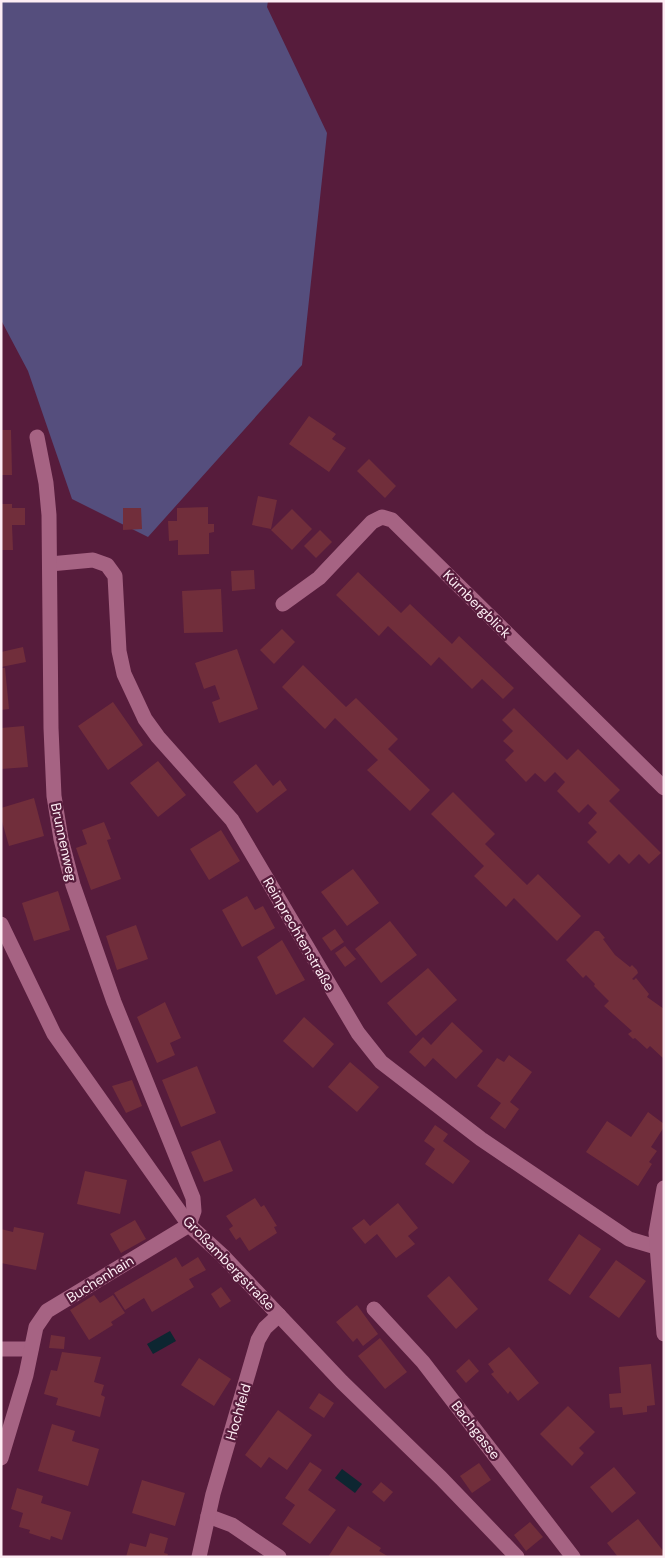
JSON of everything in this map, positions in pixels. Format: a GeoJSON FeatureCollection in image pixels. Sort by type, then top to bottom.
{"type":"FeatureCollection","features":[{"type":"Feature","properties":{"kind":"street","name":"Brunnenweg"},"geometry":{"type":"LineString","coordinates":[[37,437],[46,483],[49,515],[52,748],[54,796],[61,840],[73,885],[114,1002],[193,1198],[194,1211],[189,1225]]}},
{"type":"Feature","properties":{"kind":"street","name":"Kürnbergblick"},"geometry":{"type":"LineString","coordinates":[[283,604],[319,578],[372,522],[382,517],[392,520],[664,788]]}},
{"type":"Feature","properties":{"kind":"street","name":"Reinprechtenstraße"},"geometry":{"type":"LineString","coordinates":[[50,564],[93,560],[107,566],[115,576],[119,652],[124,674],[145,719],[158,737],[232,820],[358,1033],[381,1062],[481,1139],[629,1239],[659,1239]]}},
{"type":"Feature","properties":{"kind":"street","name":"Großambergstraße"},"geometry":{"type":"LineString","coordinates":[[1,924],[54,1034],[189,1225],[222,1255],[278,1315],[517,1557]]}},
{"type":"Feature","properties":{"kind":"street"},"geometry":{"type":"LineString","coordinates":[[664,1188],[659,1239],[664,1334]]}},
{"type":"Feature","properties":{"kind":"street","name":"Buchenhain"},"geometry":{"type":"LineString","coordinates":[[2,1453],[36,1327],[47,1311],[189,1225]]}},
{"type":"Feature","properties":{"kind":"street","name":"Bachgasse"},"geometry":{"type":"LineString","coordinates":[[374,1309],[423,1362],[573,1557]]}},
{"type":"Feature","properties":{"kind":"street","name":"Hochfeld"},"geometry":{"type":"LineString","coordinates":[[199,1557],[213,1494],[258,1340],[265,1328],[278,1315]]}},
{"type":"Feature","properties":{"kind":"street"},"geometry":{"type":"LineString","coordinates":[[1,1349],[31,1349]]}},
{"type":"Feature","properties":{"kind":"street"},"geometry":{"type":"LineString","coordinates":[[208,1516],[232,1525],[279,1557]]}},
{"type":"Feature","properties":{"kind":"shaded area"},"geometry":{"type":"Polygon","coordinates":[[[1,1],[268,1],[267,7],[327,133],[302,365],[148,537],[72,499],[28,371],[1,320],[1,1]]]}},
{"type":"Feature","properties":{"kind":"water"},"geometry":{"type":"Polygon","coordinates":[[[170,1331],[176,1341],[153,1354],[147,1344],[170,1331]]]}},
{"type":"Feature","properties":{"kind":"water"},"geometry":{"type":"Polygon","coordinates":[[[342,1469],[362,1484],[355,1493],[335,1478],[342,1469]]]}},
{"type":"Feature","properties":{"kind":"building"},"geometry":{"type":"Polygon","coordinates":[[[309,416],[336,434],[332,439],[346,448],[329,472],[289,444],[309,416]]]}},
{"type":"Feature","properties":{"kind":"building"},"geometry":{"type":"Polygon","coordinates":[[[1,430],[11,430],[12,475],[1,475],[1,430]]]}},
{"type":"Feature","properties":{"kind":"building"},"geometry":{"type":"Polygon","coordinates":[[[369,459],[396,486],[385,498],[357,471],[369,459]]]}},
{"type":"Feature","properties":{"kind":"building"},"geometry":{"type":"Polygon","coordinates":[[[258,496],[277,500],[271,529],[252,525],[258,496]]]}},
{"type":"Feature","properties":{"kind":"building"},"geometry":{"type":"Polygon","coordinates":[[[1,504],[12,504],[12,508],[25,508],[25,525],[12,525],[13,550],[1,550],[1,504]]]}},
{"type":"Feature","properties":{"kind":"building"},"geometry":{"type":"Polygon","coordinates":[[[208,507],[208,524],[214,524],[214,532],[209,533],[209,554],[178,555],[178,540],[169,541],[168,521],[177,521],[177,508],[208,507]]]}},
{"type":"Feature","properties":{"kind":"building"},"geometry":{"type":"Polygon","coordinates":[[[123,508],[141,508],[142,529],[123,530],[123,508]]]}},
{"type":"Feature","properties":{"kind":"building"},"geometry":{"type":"Polygon","coordinates":[[[292,509],[312,529],[292,550],[271,530],[292,509]]]}},
{"type":"Feature","properties":{"kind":"building"},"geometry":{"type":"Polygon","coordinates":[[[320,530],[332,542],[316,558],[304,546],[320,530]]]}},
{"type":"Feature","properties":{"kind":"building"},"geometry":{"type":"Polygon","coordinates":[[[254,570],[255,589],[232,591],[231,571],[254,570]]]}},
{"type":"Feature","properties":{"kind":"building"},"geometry":{"type":"Polygon","coordinates":[[[358,572],[401,613],[410,604],[452,644],[459,636],[514,688],[503,699],[482,679],[472,689],[439,657],[431,666],[388,626],[379,636],[336,595],[358,572]]]}},
{"type":"Feature","properties":{"kind":"building"},"geometry":{"type":"Polygon","coordinates":[[[221,589],[223,632],[184,633],[182,591],[221,589]]]}},
{"type":"Feature","properties":{"kind":"building"},"geometry":{"type":"Polygon","coordinates":[[[282,629],[295,642],[274,664],[260,650],[282,629]]]}},
{"type":"Feature","properties":{"kind":"building"},"geometry":{"type":"Polygon","coordinates":[[[23,647],[26,662],[1,667],[1,652],[23,647]]]}},
{"type":"Feature","properties":{"kind":"building"},"geometry":{"type":"Polygon","coordinates":[[[237,649],[258,709],[219,723],[212,702],[220,699],[215,685],[204,689],[195,663],[237,649]]]}},
{"type":"Feature","properties":{"kind":"building"},"geometry":{"type":"Polygon","coordinates":[[[303,665],[346,707],[356,698],[398,739],[388,749],[430,790],[410,811],[367,770],[378,760],[335,718],[325,729],[282,687],[303,665]]]}},
{"type":"Feature","properties":{"kind":"building"},"geometry":{"type":"Polygon","coordinates":[[[1,668],[5,668],[9,709],[1,710],[1,668]]]}},
{"type":"Feature","properties":{"kind":"building"},"geometry":{"type":"Polygon","coordinates":[[[113,702],[143,745],[108,770],[78,726],[113,702]]]}},
{"type":"Feature","properties":{"kind":"building"},"geometry":{"type":"Polygon","coordinates":[[[514,708],[567,760],[578,749],[620,790],[609,801],[661,853],[649,864],[639,854],[629,864],[619,854],[609,864],[587,842],[597,832],[588,823],[597,813],[588,804],[579,813],[557,791],[565,782],[555,772],[545,782],[535,773],[526,782],[505,760],[514,751],[503,741],[513,731],[502,720],[514,708]]]}},
{"type":"Feature","properties":{"kind":"building"},"geometry":{"type":"Polygon","coordinates":[[[24,726],[28,767],[1,769],[1,728],[24,726]]]}},
{"type":"Feature","properties":{"kind":"building"},"geometry":{"type":"Polygon","coordinates":[[[158,761],[186,795],[158,817],[130,783],[158,761]]]}},
{"type":"Feature","properties":{"kind":"building"},"geometry":{"type":"Polygon","coordinates":[[[256,764],[273,786],[280,780],[287,790],[257,813],[233,782],[256,764]]]}},
{"type":"Feature","properties":{"kind":"building"},"geometry":{"type":"Polygon","coordinates":[[[453,792],[495,834],[485,844],[527,885],[538,874],[581,916],[557,941],[514,898],[506,907],[474,876],[484,866],[431,814],[453,792]]]}},
{"type":"Feature","properties":{"kind":"building"},"geometry":{"type":"Polygon","coordinates":[[[34,798],[44,836],[9,846],[1,818],[1,808],[34,798]]]}},
{"type":"Feature","properties":{"kind":"building"},"geometry":{"type":"Polygon","coordinates":[[[104,822],[111,839],[107,840],[121,879],[91,890],[76,848],[87,844],[82,830],[104,822]]]}},
{"type":"Feature","properties":{"kind":"building"},"geometry":{"type":"Polygon","coordinates":[[[221,830],[240,861],[209,880],[190,849],[221,830]]]}},
{"type":"Feature","properties":{"kind":"building"},"geometry":{"type":"Polygon","coordinates":[[[353,869],[379,903],[347,926],[321,892],[353,869]]]}},
{"type":"Feature","properties":{"kind":"building"},"geometry":{"type":"Polygon","coordinates":[[[58,891],[70,930],[34,941],[22,903],[58,891]]]}},
{"type":"Feature","properties":{"kind":"building"},"geometry":{"type":"Polygon","coordinates":[[[247,896],[255,910],[263,906],[275,928],[242,947],[222,910],[247,896]]]}},
{"type":"Feature","properties":{"kind":"building"},"geometry":{"type":"Polygon","coordinates":[[[390,921],[417,955],[381,983],[355,949],[390,921]]]}},
{"type":"Feature","properties":{"kind":"building"},"geometry":{"type":"Polygon","coordinates":[[[136,925],[148,959],[117,970],[106,936],[136,925]]]}},
{"type":"Feature","properties":{"kind":"building"},"geometry":{"type":"Polygon","coordinates":[[[335,929],[344,942],[331,951],[322,938],[335,929]]]}},
{"type":"Feature","properties":{"kind":"building"},"geometry":{"type":"Polygon","coordinates":[[[595,931],[599,931],[605,938],[603,939],[615,955],[637,970],[638,973],[632,979],[636,978],[649,994],[647,997],[664,1009],[664,1059],[650,1046],[647,1049],[628,1034],[632,1031],[604,1006],[609,1001],[594,986],[595,984],[586,975],[583,978],[566,960],[595,931]]]}},
{"type":"Feature","properties":{"kind":"building"},"geometry":{"type":"Polygon","coordinates":[[[282,940],[305,980],[276,995],[257,957],[282,940]]]}},
{"type":"Feature","properties":{"kind":"building"},"geometry":{"type":"Polygon","coordinates":[[[345,946],[356,959],[345,967],[335,953],[345,946]]]}},
{"type":"Feature","properties":{"kind":"building"},"geometry":{"type":"Polygon","coordinates":[[[428,968],[457,1000],[416,1036],[387,1003],[428,968]]]}},
{"type":"Feature","properties":{"kind":"building"},"geometry":{"type":"Polygon","coordinates":[[[165,1002],[181,1038],[170,1043],[175,1055],[157,1063],[137,1017],[165,1002]]]}},
{"type":"Feature","properties":{"kind":"building"},"geometry":{"type":"Polygon","coordinates":[[[304,1017],[334,1044],[313,1068],[283,1041],[304,1017]]]}},
{"type":"Feature","properties":{"kind":"building"},"geometry":{"type":"Polygon","coordinates":[[[452,1022],[483,1051],[456,1079],[433,1058],[425,1067],[409,1052],[423,1037],[431,1045],[452,1022]]]}},
{"type":"Feature","properties":{"kind":"building"},"geometry":{"type":"Polygon","coordinates":[[[509,1055],[532,1072],[510,1102],[519,1109],[505,1129],[490,1118],[501,1103],[477,1086],[497,1058],[504,1062],[509,1055]]]}},
{"type":"Feature","properties":{"kind":"building"},"geometry":{"type":"Polygon","coordinates":[[[350,1062],[379,1087],[357,1112],[328,1087],[350,1062]]]}},
{"type":"Feature","properties":{"kind":"building"},"geometry":{"type":"Polygon","coordinates":[[[197,1066],[216,1113],[181,1127],[162,1080],[197,1066]]]}},
{"type":"Feature","properties":{"kind":"building"},"geometry":{"type":"Polygon","coordinates":[[[132,1080],[142,1106],[126,1113],[112,1086],[132,1080]]]}},
{"type":"Feature","properties":{"kind":"building"},"geometry":{"type":"Polygon","coordinates":[[[648,1112],[664,1124],[664,1127],[651,1147],[657,1151],[649,1162],[652,1164],[638,1186],[586,1152],[607,1121],[631,1137],[648,1112]]]}},
{"type":"Feature","properties":{"kind":"building"},"geometry":{"type":"Polygon","coordinates":[[[435,1125],[448,1134],[443,1141],[470,1161],[453,1184],[425,1164],[435,1149],[424,1141],[435,1125]]]}},
{"type":"Feature","properties":{"kind":"building"},"geometry":{"type":"Polygon","coordinates":[[[220,1140],[233,1171],[204,1182],[191,1152],[220,1140]]]}},
{"type":"Feature","properties":{"kind":"building"},"geometry":{"type":"Polygon","coordinates":[[[85,1171],[127,1180],[120,1214],[77,1204],[85,1171]]]}},
{"type":"Feature","properties":{"kind":"building"},"geometry":{"type":"Polygon","coordinates":[[[255,1198],[261,1207],[264,1205],[277,1226],[274,1227],[277,1233],[249,1251],[240,1237],[236,1240],[229,1229],[233,1226],[226,1216],[255,1198]]]}},
{"type":"Feature","properties":{"kind":"building"},"geometry":{"type":"Polygon","coordinates":[[[398,1203],[418,1228],[408,1236],[415,1244],[396,1258],[377,1234],[365,1244],[352,1228],[364,1219],[370,1226],[398,1203]]]}},
{"type":"Feature","properties":{"kind":"building"},"geometry":{"type":"Polygon","coordinates":[[[135,1220],[146,1239],[121,1253],[110,1234],[135,1220]]]}},
{"type":"Feature","properties":{"kind":"building"},"geometry":{"type":"Polygon","coordinates":[[[14,1227],[44,1233],[36,1270],[1,1263],[1,1229],[13,1232],[14,1227]]]}},
{"type":"Feature","properties":{"kind":"building"},"geometry":{"type":"Polygon","coordinates":[[[579,1234],[601,1249],[570,1295],[548,1280],[579,1234]]]}},
{"type":"Feature","properties":{"kind":"building"},"geometry":{"type":"Polygon","coordinates":[[[176,1257],[182,1267],[198,1257],[206,1270],[189,1279],[194,1287],[152,1312],[144,1298],[125,1310],[114,1293],[176,1257]]]}},
{"type":"Feature","properties":{"kind":"building"},"geometry":{"type":"Polygon","coordinates":[[[616,1260],[646,1281],[619,1318],[589,1297],[616,1260]]]}},
{"type":"Feature","properties":{"kind":"building"},"geometry":{"type":"Polygon","coordinates":[[[449,1276],[478,1309],[456,1329],[427,1296],[449,1276]]]}},
{"type":"Feature","properties":{"kind":"building"},"geometry":{"type":"Polygon","coordinates":[[[221,1287],[231,1301],[220,1308],[211,1294],[221,1287]]]}},
{"type":"Feature","properties":{"kind":"building"},"geometry":{"type":"Polygon","coordinates":[[[94,1295],[100,1303],[113,1295],[125,1313],[111,1322],[113,1325],[89,1340],[70,1310],[94,1295]]]}},
{"type":"Feature","properties":{"kind":"building"},"geometry":{"type":"Polygon","coordinates":[[[357,1305],[378,1334],[363,1346],[357,1338],[353,1342],[336,1322],[357,1305]]]}},
{"type":"Feature","properties":{"kind":"building"},"geometry":{"type":"Polygon","coordinates":[[[51,1335],[65,1337],[64,1349],[49,1348],[51,1335]]]}},
{"type":"Feature","properties":{"kind":"building"},"geometry":{"type":"Polygon","coordinates":[[[380,1338],[407,1372],[385,1389],[358,1356],[380,1338]]]}},
{"type":"Feature","properties":{"kind":"building"},"geometry":{"type":"Polygon","coordinates":[[[509,1347],[539,1383],[518,1401],[510,1391],[508,1394],[491,1374],[494,1372],[488,1364],[509,1347]]]}},
{"type":"Feature","properties":{"kind":"building"},"geometry":{"type":"Polygon","coordinates":[[[62,1352],[101,1357],[94,1382],[104,1385],[101,1395],[105,1397],[100,1417],[56,1405],[58,1398],[44,1394],[51,1370],[57,1371],[62,1352]]]}},
{"type":"Feature","properties":{"kind":"building"},"geometry":{"type":"Polygon","coordinates":[[[199,1358],[231,1379],[214,1406],[181,1385],[199,1358]]]}},
{"type":"Feature","properties":{"kind":"building"},"geometry":{"type":"Polygon","coordinates":[[[469,1359],[479,1371],[466,1383],[456,1371],[469,1359]]]}},
{"type":"Feature","properties":{"kind":"building"},"geometry":{"type":"Polygon","coordinates":[[[651,1364],[655,1405],[647,1406],[647,1412],[623,1415],[622,1407],[610,1408],[609,1394],[621,1393],[619,1367],[651,1364]]]}},
{"type":"Feature","properties":{"kind":"building"},"geometry":{"type":"Polygon","coordinates":[[[319,1393],[334,1403],[324,1418],[309,1408],[319,1393]]]}},
{"type":"Feature","properties":{"kind":"building"},"geometry":{"type":"Polygon","coordinates":[[[568,1406],[595,1432],[579,1448],[584,1453],[572,1466],[540,1434],[568,1406]]]}},
{"type":"Feature","properties":{"kind":"building"},"geometry":{"type":"Polygon","coordinates":[[[278,1410],[312,1435],[287,1470],[269,1457],[261,1468],[245,1455],[278,1410]]]}},
{"type":"Feature","properties":{"kind":"building"},"geometry":{"type":"Polygon","coordinates":[[[52,1424],[75,1431],[72,1441],[99,1449],[88,1486],[38,1471],[52,1424]]]}},
{"type":"Feature","properties":{"kind":"building"},"geometry":{"type":"Polygon","coordinates":[[[310,1462],[322,1470],[308,1490],[336,1510],[310,1544],[282,1524],[295,1505],[285,1498],[310,1462]]]}},
{"type":"Feature","properties":{"kind":"building"},"geometry":{"type":"Polygon","coordinates":[[[479,1463],[491,1480],[472,1493],[460,1476],[479,1463]]]}},
{"type":"Feature","properties":{"kind":"building"},"geometry":{"type":"Polygon","coordinates":[[[614,1467],[636,1493],[612,1513],[590,1487],[614,1467]]]}},
{"type":"Feature","properties":{"kind":"building"},"geometry":{"type":"Polygon","coordinates":[[[142,1480],[185,1493],[175,1526],[132,1513],[142,1480]]]}},
{"type":"Feature","properties":{"kind":"building"},"geometry":{"type":"Polygon","coordinates":[[[381,1482],[393,1492],[384,1502],[372,1492],[381,1482]]]}},
{"type":"Feature","properties":{"kind":"building"},"geometry":{"type":"Polygon","coordinates":[[[17,1488],[43,1496],[41,1503],[71,1512],[62,1540],[51,1536],[50,1540],[29,1533],[30,1530],[19,1527],[23,1513],[11,1509],[17,1488]]]}},
{"type":"Feature","properties":{"kind":"building"},"geometry":{"type":"Polygon","coordinates":[[[638,1519],[664,1552],[664,1557],[618,1557],[607,1543],[638,1519]]]}},
{"type":"Feature","properties":{"kind":"building"},"geometry":{"type":"Polygon","coordinates":[[[530,1522],[543,1537],[526,1551],[514,1535],[530,1522]]]}},
{"type":"Feature","properties":{"kind":"building"},"geometry":{"type":"Polygon","coordinates":[[[348,1526],[381,1548],[379,1551],[389,1557],[328,1557],[348,1526]]]}},
{"type":"Feature","properties":{"kind":"building"},"geometry":{"type":"Polygon","coordinates":[[[150,1533],[168,1538],[164,1553],[168,1554],[167,1557],[126,1557],[130,1543],[146,1547],[150,1533]]]}}]}
